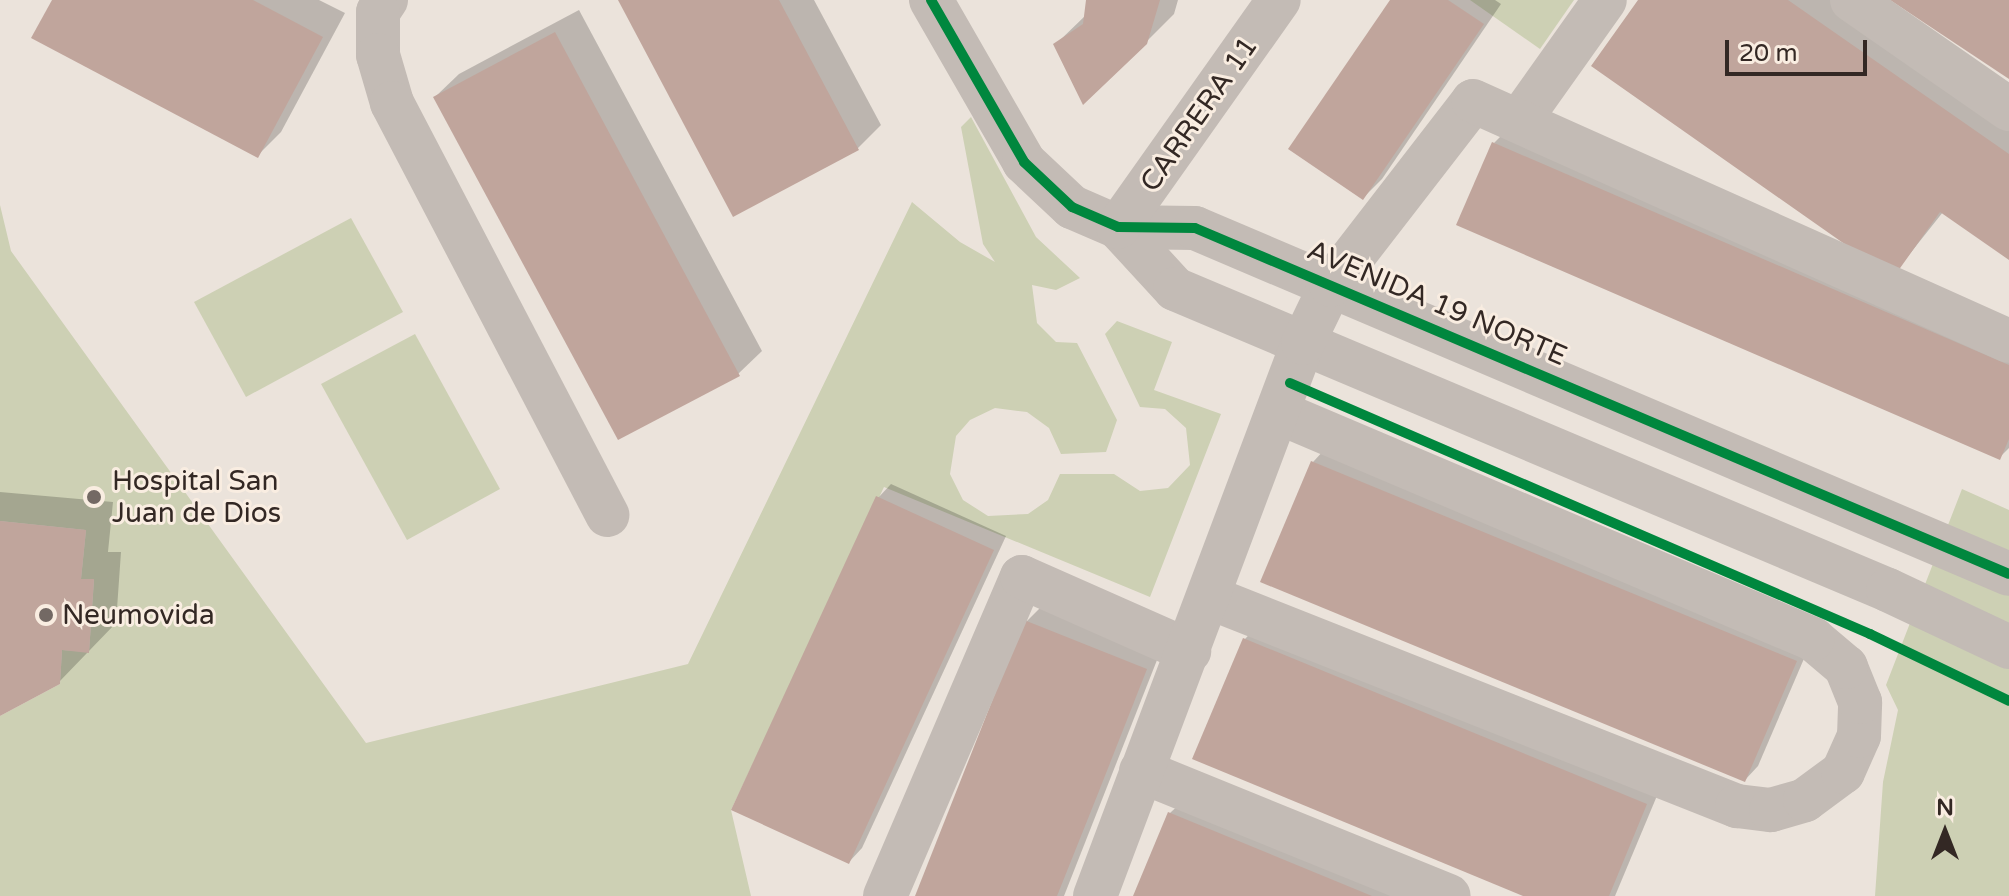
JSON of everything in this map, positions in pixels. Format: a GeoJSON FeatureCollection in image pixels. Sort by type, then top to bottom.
{"type":"FeatureCollection","features":[{"type":"Feature","properties":{"kind":"street","name":"AVENIDA 19 NORTE"},"geometry":{"type":"LineString","coordinates":[[931,0],[1024,162],[1072,207],[1118,227],[1195,228],[1915,530],[2009,574]]}},
{"type":"Feature","properties":{"kind":"street","name":"CARRERA 11"},"geometry":{"type":"LineString","coordinates":[[1118,227],[1279,0]]}},
{"type":"Feature","properties":{"kind":"street"},"geometry":{"type":"LineString","coordinates":[[1519,121],[1605,0]]}},
{"type":"Feature","properties":{"kind":"street"},"geometry":{"type":"LineString","coordinates":[[1852,0],[2009,109]]}},
{"type":"Feature","properties":{"kind":"street"},"geometry":{"type":"LineString","coordinates":[[374,4],[378,55],[392,103],[607,515]]}},
{"type":"Feature","properties":{"kind":"street"},"geometry":{"type":"LineString","coordinates":[[1095,896],[1141,771],[1211,598],[1303,343],[1331,285],[1473,101],[2009,341]]}},
{"type":"Feature","properties":{"kind":"street","name":"AVENIDA 19 NORTE"},"geometry":{"type":"LineString","coordinates":[[1118,227],[1175,289],[1888,590],[2009,647]]}},
{"type":"Feature","properties":{"kind":"street"},"geometry":{"type":"LineString","coordinates":[[1211,598],[1737,806],[1771,810],[1805,800],[1843,772],[1859,736],[1860,702],[1846,667],[1813,639],[1280,413]]}},
{"type":"Feature","properties":{"kind":"street"},"geometry":{"type":"LineString","coordinates":[[885,896],[1022,577],[1189,651]]}},
{"type":"Feature","properties":{"kind":"street"},"geometry":{"type":"LineString","coordinates":[[1141,771],[1449,896]]}},
{"type":"Feature","properties":{"kind":"green space"},"geometry":{"type":"Polygon","coordinates":[[[1470,0],[1574,0],[1540,49],[1470,0]]]}},
{"type":"Feature","properties":{"kind":"green space"},"geometry":{"type":"Polygon","coordinates":[[[971,117],[1036,237],[1080,278],[1056,290],[1032,285],[1037,323],[1056,342],[1077,343],[1117,420],[1106,452],[1061,454],[1049,428],[1027,412],[995,408],[970,420],[956,436],[950,474],[963,500],[988,516],[1028,514],[1048,500],[1060,474],[1114,474],[1140,491],[1168,488],[1190,465],[1186,428],[1165,409],[1140,407],[1105,334],[1117,321],[1172,342],[1154,390],[1221,414],[1150,597],[884,487],[731,810],[751,896],[0,896],[0,716],[60,684],[62,650],[89,652],[94,580],[81,579],[86,530],[0,521],[0,205],[11,251],[366,743],[688,664],[912,202],[960,242],[995,262],[983,244],[961,127],[971,117]]]}},
{"type":"Feature","properties":{"kind":"green space"},"geometry":{"type":"Polygon","coordinates":[[[351,218],[403,312],[246,397],[194,302],[351,218]]]}},
{"type":"Feature","properties":{"kind":"green space"},"geometry":{"type":"Polygon","coordinates":[[[415,334],[500,489],[407,540],[321,384],[415,334]]]}},
{"type":"Feature","properties":{"kind":"green space"},"geometry":{"type":"Polygon","coordinates":[[[1962,489],[2009,510],[2009,896],[1875,896],[1883,782],[1898,710],[1886,685],[1962,489]]]}},
{"type":"Feature","properties":{"kind":"building"},"geometry":{"type":"Polygon","coordinates":[[[52,0],[253,0],[323,37],[258,158],[31,38],[52,0]]]}},
{"type":"Feature","properties":{"kind":"building"},"geometry":{"type":"Polygon","coordinates":[[[618,0],[779,0],[859,150],[733,217],[618,0]]]}},
{"type":"Feature","properties":{"kind":"building"},"geometry":{"type":"Polygon","coordinates":[[[1086,0],[1160,0],[1147,44],[1083,105],[1053,44],[1083,24],[1086,0]]]}},
{"type":"Feature","properties":{"kind":"building"},"geometry":{"type":"Polygon","coordinates":[[[1390,0],[1448,0],[1484,24],[1363,200],[1288,149],[1390,0]]]}},
{"type":"Feature","properties":{"kind":"building"},"geometry":{"type":"Polygon","coordinates":[[[1638,0],[1788,0],[2009,154],[2009,260],[1940,212],[1893,278],[1591,66],[1638,0]]]}},
{"type":"Feature","properties":{"kind":"building"},"geometry":{"type":"Polygon","coordinates":[[[1890,0],[2009,0],[2009,79],[1890,0]]]}},
{"type":"Feature","properties":{"kind":"building"},"geometry":{"type":"Polygon","coordinates":[[[555,32],[740,376],[618,440],[433,97],[555,32]]]}},
{"type":"Feature","properties":{"kind":"building"},"geometry":{"type":"Polygon","coordinates":[[[1492,142],[2009,365],[2009,439],[2000,460],[1456,225],[1492,142]]]}},
{"type":"Feature","properties":{"kind":"building"},"geometry":{"type":"Polygon","coordinates":[[[1311,461],[1797,661],[1745,782],[1260,582],[1311,461]]]}},
{"type":"Feature","properties":{"kind":"building"},"geometry":{"type":"Polygon","coordinates":[[[876,496],[994,550],[849,864],[731,810],[876,496]]]}},
{"type":"Feature","properties":{"kind":"building","name":"Neumovida"},"geometry":{"type":"Polygon","coordinates":[[[0,521],[86,530],[81,579],[94,579],[89,653],[62,650],[60,684],[0,716],[0,521]]]}},
{"type":"Feature","properties":{"kind":"building"},"geometry":{"type":"Polygon","coordinates":[[[1024,620],[1147,669],[1099,791],[1057,896],[915,896],[1024,620]]]}},
{"type":"Feature","properties":{"kind":"building"},"geometry":{"type":"Polygon","coordinates":[[[1243,638],[1647,804],[1609,896],[1523,896],[1192,759],[1243,638]]]}},
{"type":"Feature","properties":{"kind":"building"},"geometry":{"type":"Polygon","coordinates":[[[1168,812],[1372,896],[1133,896],[1168,812]]]}},
{"type":"Feature","properties":{"kind":"cycle path"},"geometry":{"type":"LineString","coordinates":[[931,0],[1024,162],[1072,207],[1118,227],[1195,228],[2009,574]]}},
{"type":"Feature","properties":{"kind":"cycle path"},"geometry":{"type":"LineString","coordinates":[[1290,383],[1870,634],[2009,701]]}},
{"type":"Feature","properties":{"kind":"place","name":"Hospital San Juan de Dios"},"geometry":{"type":"Point","coordinates":[94,497]}},
{"type":"Feature","properties":{"kind":"place","name":"Neumovida"},"geometry":{"type":"Point","coordinates":[46,615]}}]}
